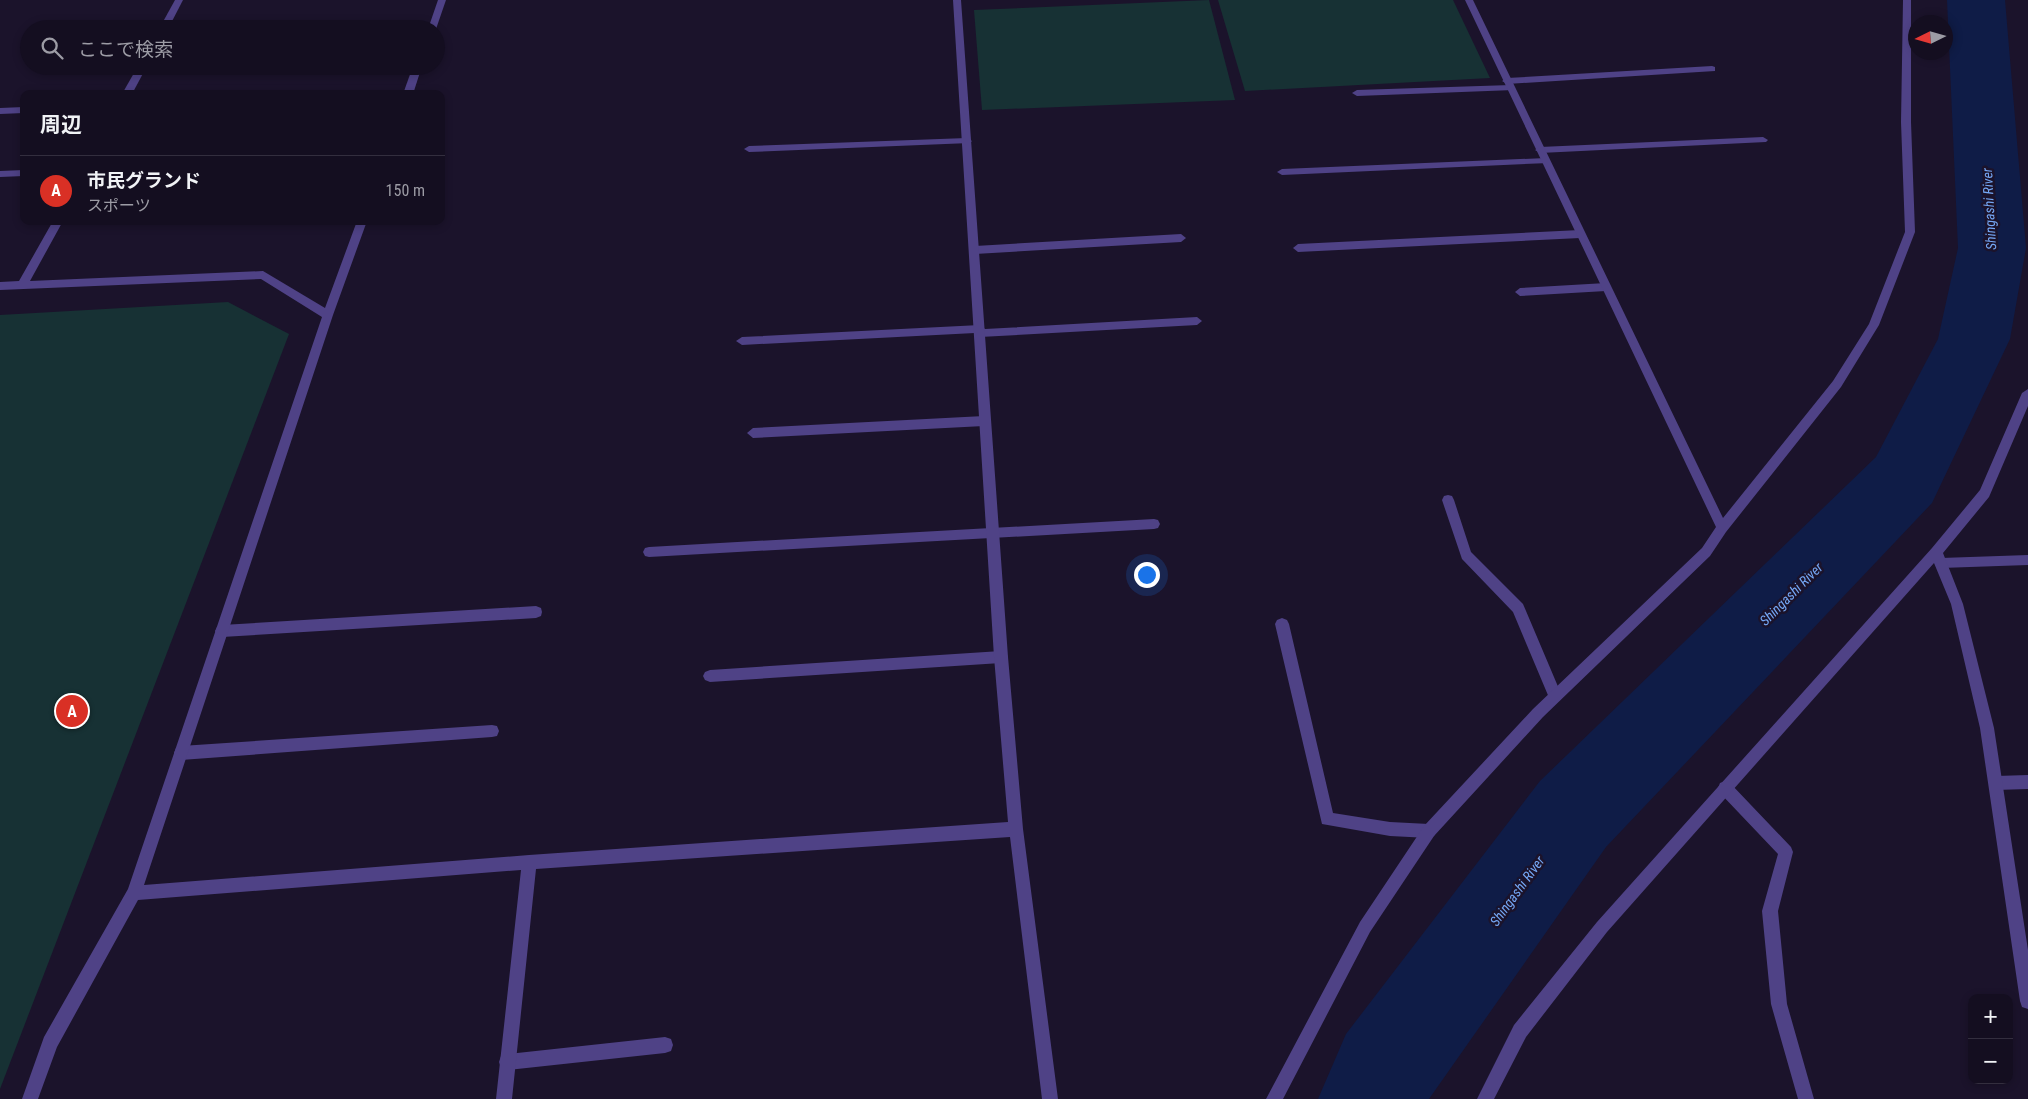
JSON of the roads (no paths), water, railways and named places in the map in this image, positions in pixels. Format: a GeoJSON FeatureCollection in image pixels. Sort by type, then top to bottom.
{"type":"FeatureCollection","features":[{"type":"Feature","properties":{"kind":"street"},"geometry":{"type":"LineString","coordinates":[[168,20],[179,0]]}},
{"type":"Feature","properties":{"kind":"street"},"geometry":{"type":"LineString","coordinates":[[435,20],[442,0]]}},
{"type":"Feature","properties":{"kind":"street"},"geometry":{"type":"LineString","coordinates":[[957,0],[1001,657],[1016,829],[1050,1099]]}},
{"type":"Feature","properties":{"kind":"street"},"geometry":{"type":"LineString","coordinates":[[1469,0],[1722,528]]}},
{"type":"Feature","properties":{"kind":"street"},"geometry":{"type":"LineString","coordinates":[[1274,1099],[1365,927],[1429,831],[1555,696],[1706,552],[1722,528],[1837,384],[1874,325],[1910,232],[1906,122],[1907,0]]}},
{"type":"Feature","properties":{"kind":"street"},"geometry":{"type":"LineString","coordinates":[[1358,93],[1509,85],[1712,69]]}},
{"type":"Feature","properties":{"kind":"street"},"geometry":{"type":"LineString","coordinates":[[130,90],[138,75]]}},
{"type":"Feature","properties":{"kind":"street"},"geometry":{"type":"LineString","coordinates":[[409,90],[415,75]]}},
{"type":"Feature","properties":{"kind":"street"},"geometry":{"type":"LineString","coordinates":[[0,112],[20,110]]}},
{"type":"Feature","properties":{"kind":"street"},"geometry":{"type":"LineString","coordinates":[[749,149],[967,140]]}},
{"type":"Feature","properties":{"kind":"street"},"geometry":{"type":"LineString","coordinates":[[1540,150],[1762,140]]}},
{"type":"Feature","properties":{"kind":"street"},"geometry":{"type":"LineString","coordinates":[[1282,172],[1546,161]]}},
{"type":"Feature","properties":{"kind":"street"},"geometry":{"type":"LineString","coordinates":[[0,174],[20,173]]}},
{"type":"Feature","properties":{"kind":"street"},"geometry":{"type":"LineString","coordinates":[[22,285],[56,225]]}},
{"type":"Feature","properties":{"kind":"street"},"geometry":{"type":"LineString","coordinates":[[30,1099],[50,1043],[134,893],[328,315],[361,225]]}},
{"type":"Feature","properties":{"kind":"street"},"geometry":{"type":"LineString","coordinates":[[1298,248],[1580,234]]}},
{"type":"Feature","properties":{"kind":"street"},"geometry":{"type":"LineString","coordinates":[[975,250],[1181,238]]}},
{"type":"Feature","properties":{"kind":"street"},"geometry":{"type":"LineString","coordinates":[[0,286],[263,275],[328,315]]}},
{"type":"Feature","properties":{"kind":"street"},"geometry":{"type":"LineString","coordinates":[[1520,292],[1606,287]]}},
{"type":"Feature","properties":{"kind":"street"},"geometry":{"type":"LineString","coordinates":[[742,341],[1197,320]]}},
{"type":"Feature","properties":{"kind":"street"},"geometry":{"type":"LineString","coordinates":[[1485,1099],[1520,1031],[1602,927],[1725,788],[1938,557],[1985,493],[2028,393]]}},
{"type":"Feature","properties":{"kind":"street"},"geometry":{"type":"LineString","coordinates":[[752,433],[984,420]]}},
{"type":"Feature","properties":{"kind":"street"},"geometry":{"type":"LineString","coordinates":[[1448,500],[1466,555],[1518,608],[1555,696]]}},
{"type":"Feature","properties":{"kind":"street"},"geometry":{"type":"LineString","coordinates":[[649,552],[1154,524]]}},
{"type":"Feature","properties":{"kind":"street"},"geometry":{"type":"LineString","coordinates":[[1938,557],[2028,560]]}},
{"type":"Feature","properties":{"kind":"street"},"geometry":{"type":"LineString","coordinates":[[1938,557],[1957,604],[1987,728],[2028,1002]]}},
{"type":"Feature","properties":{"kind":"street"},"geometry":{"type":"LineString","coordinates":[[222,631],[536,612]]}},
{"type":"Feature","properties":{"kind":"street"},"geometry":{"type":"LineString","coordinates":[[1282,624],[1327,819],[1390,829],[1429,831]]}},
{"type":"Feature","properties":{"kind":"street"},"geometry":{"type":"LineString","coordinates":[[710,676],[1001,657]]}},
{"type":"Feature","properties":{"kind":"street"},"geometry":{"type":"LineString","coordinates":[[182,753],[492,730]]}},
{"type":"Feature","properties":{"kind":"street"},"geometry":{"type":"LineString","coordinates":[[1996,783],[2028,782]]}},
{"type":"Feature","properties":{"kind":"street"},"geometry":{"type":"LineString","coordinates":[[1725,788],[1786,852],[1770,911],[1779,1004],[1806,1099]]}},
{"type":"Feature","properties":{"kind":"street"},"geometry":{"type":"LineString","coordinates":[[134,893],[529,862],[1016,829]]}},
{"type":"Feature","properties":{"kind":"street"},"geometry":{"type":"LineString","coordinates":[[504,1099],[529,862]]}},
{"type":"Feature","properties":{"kind":"street"},"geometry":{"type":"LineString","coordinates":[[508,1062],[665,1045]]}},
{"type":"Feature","properties":{"kind":"waterway","name":"Shingashi River"},"geometry":{"type":"LineString","coordinates":[[1372,1099],[1384,1072],[1573,814],[1904,480],[1974,339],[1992,248],[1976,0]]}},
{"type":"Feature","properties":{"kind":"place","name":"市民グランド"},"geometry":{"type":"Point","coordinates":[72,711]}}]}
